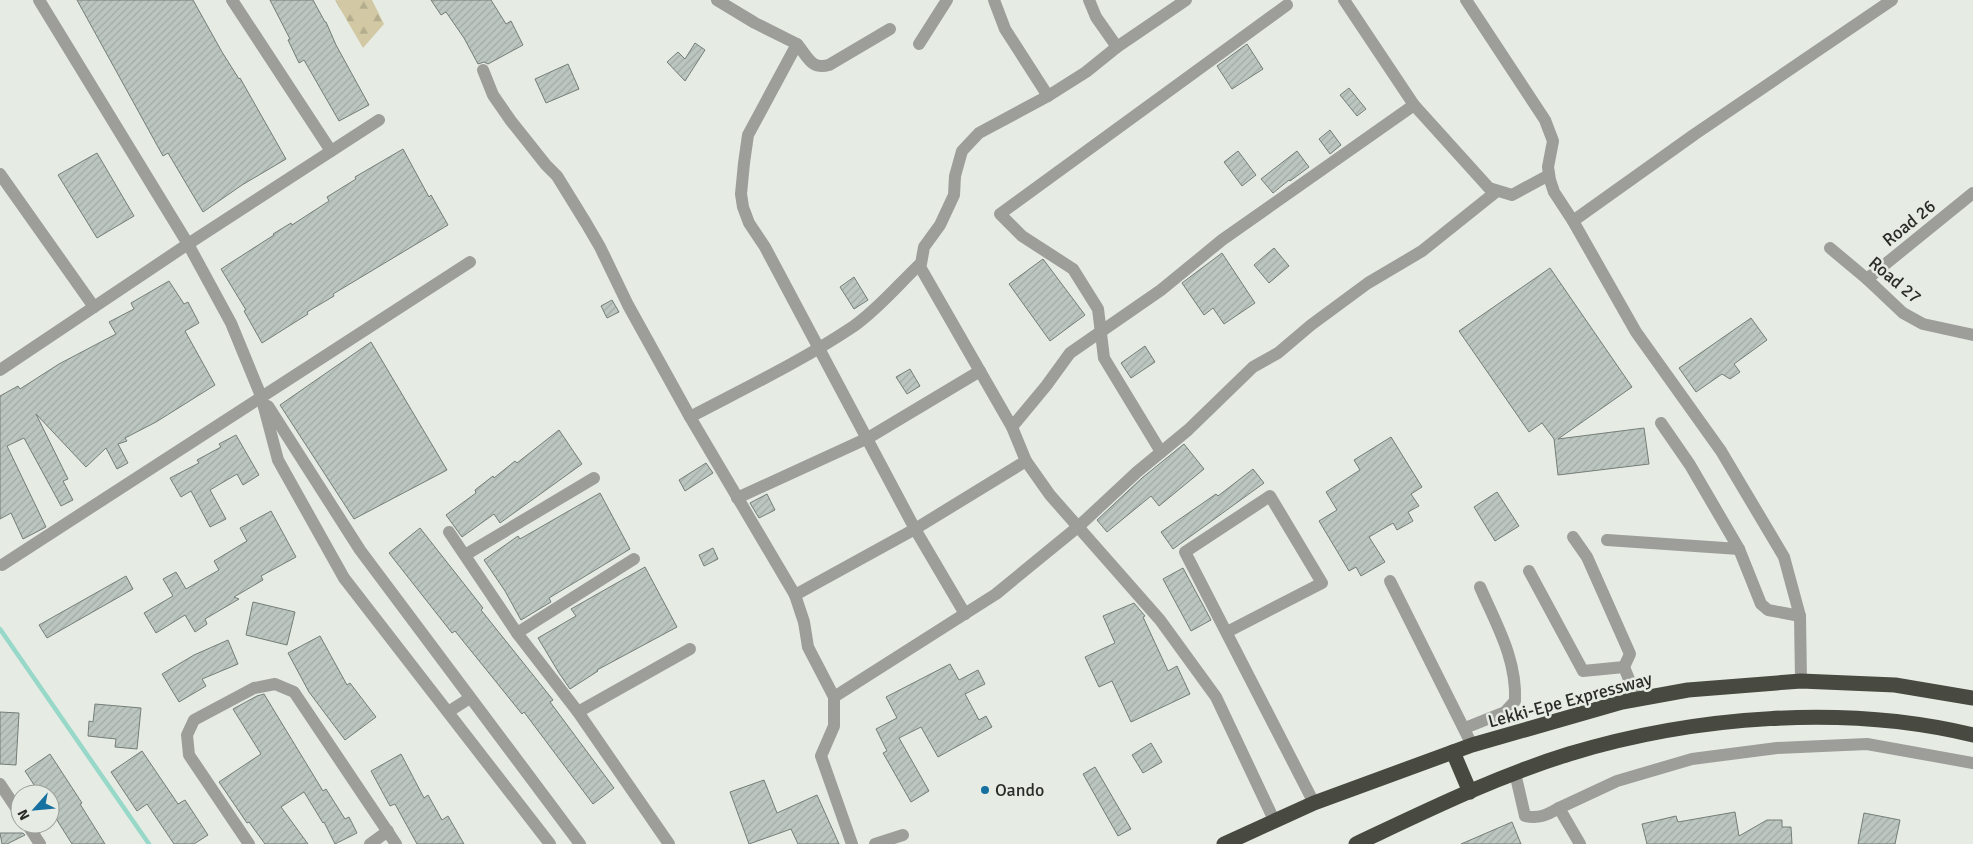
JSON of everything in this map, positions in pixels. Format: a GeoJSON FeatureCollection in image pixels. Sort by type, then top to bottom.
{"type":"FeatureCollection","features":[{"type":"Feature","properties":{"kind":"highway","name":"Lekki-Epe Expressway"},"geometry":{"type":"LineString","coordinates":[[1224,844],[1314,803],[1472,745],[1568,716],[1637,699],[1688,690],[1801,681],[1895,685],[1973,698]]}},
{"type":"Feature","properties":{"kind":"highway"},"geometry":{"type":"LineString","coordinates":[[1356,844],[1515,773],[1569,754],[1643,735],[1711,724],[1772,719],[1848,718],[1906,723],[1973,735]]}},
{"type":"Feature","properties":{"kind":"highway"},"geometry":{"type":"LineString","coordinates":[[1453,752],[1470,792]]}},
{"type":"Feature","properties":{"kind":"street"},"geometry":{"type":"LineString","coordinates":[[39,0],[188,244],[231,323],[261,396],[278,460],[344,578],[550,844]]}},
{"type":"Feature","properties":{"kind":"street"},"geometry":{"type":"LineString","coordinates":[[232,0],[330,151]]}},
{"type":"Feature","properties":{"kind":"street"},"geometry":{"type":"LineString","coordinates":[[717,0],[797,44],[815,66],[820,68],[829,65],[890,29]]}},
{"type":"Feature","properties":{"kind":"street"},"geometry":{"type":"LineString","coordinates":[[919,44],[947,0]]}},
{"type":"Feature","properties":{"kind":"street"},"geometry":{"type":"LineString","coordinates":[[994,0],[1005,29],[1048,96]]}},
{"type":"Feature","properties":{"kind":"street"},"geometry":{"type":"LineString","coordinates":[[1090,0],[1096,16],[1117,47]]}},
{"type":"Feature","properties":{"kind":"street"},"geometry":{"type":"LineString","coordinates":[[690,417],[819,349],[871,312],[921,264],[924,247],[940,225],[954,194],[955,176],[962,151],[979,133],[1048,96],[1086,72],[1117,47],[1186,0]]}},
{"type":"Feature","properties":{"kind":"street"},"geometry":{"type":"LineString","coordinates":[[1344,0],[1414,105],[1489,188],[1512,195],[1549,175]]}},
{"type":"Feature","properties":{"kind":"street"},"geometry":{"type":"LineString","coordinates":[[1466,0],[1545,120],[1553,141],[1548,167],[1554,192],[1636,332],[1721,450],[1784,556],[1800,616],[1801,681]]}},
{"type":"Feature","properties":{"kind":"street"},"geometry":{"type":"LineString","coordinates":[[1572,221],[1695,134],[1892,0]]}},
{"type":"Feature","properties":{"kind":"street"},"geometry":{"type":"LineString","coordinates":[[1161,452],[1104,358],[1098,310],[1073,269],[1022,236],[1000,214],[1289,2]]}},
{"type":"Feature","properties":{"kind":"street"},"geometry":{"type":"LineString","coordinates":[[797,44],[748,135],[741,194],[749,223],[770,254],[915,529],[965,614]]}},
{"type":"Feature","properties":{"kind":"street"},"geometry":{"type":"LineString","coordinates":[[483,70],[493,95],[546,165],[557,176],[586,223],[600,247],[628,305],[690,417],[795,595],[804,622],[808,647],[834,697],[834,726],[820,756],[852,844]]}},
{"type":"Feature","properties":{"kind":"street"},"geometry":{"type":"LineString","coordinates":[[1012,427],[1046,386],[1070,352],[1162,290],[1222,240],[1414,105]]}},
{"type":"Feature","properties":{"kind":"street"},"geometry":{"type":"LineString","coordinates":[[0,370],[188,244],[379,120]]}},
{"type":"Feature","properties":{"kind":"street"},"geometry":{"type":"LineString","coordinates":[[0,174],[94,307]]}},
{"type":"Feature","properties":{"kind":"street"},"geometry":{"type":"LineString","coordinates":[[834,697],[996,594],[1079,526],[1188,430],[1253,367],[1278,353],[1311,325],[1368,283],[1422,251],[1497,191]]}},
{"type":"Feature","properties":{"kind":"street","name":"Road 26"},"geometry":{"type":"LineString","coordinates":[[1867,279],[1973,193]]}},
{"type":"Feature","properties":{"kind":"street","name":"Road 27"},"geometry":{"type":"LineString","coordinates":[[1830,248],[1903,313],[1923,324],[1973,334]]}},
{"type":"Feature","properties":{"kind":"street"},"geometry":{"type":"LineString","coordinates":[[2,565],[470,262]]}},
{"type":"Feature","properties":{"kind":"street"},"geometry":{"type":"LineString","coordinates":[[919,265],[1012,427],[1026,461],[1050,494],[1160,620],[1216,698],[1274,820]]}},
{"type":"Feature","properties":{"kind":"street"},"geometry":{"type":"LineString","coordinates":[[737,498],[868,438],[980,371]]}},
{"type":"Feature","properties":{"kind":"street"},"geometry":{"type":"LineString","coordinates":[[261,396],[360,550],[580,844]]}},
{"type":"Feature","properties":{"kind":"street"},"geometry":{"type":"LineString","coordinates":[[1661,423],[1690,465],[1739,549],[1760,604],[1768,610],[1800,616]]}},
{"type":"Feature","properties":{"kind":"street"},"geometry":{"type":"LineString","coordinates":[[795,595],[915,529],[1026,461]]}},
{"type":"Feature","properties":{"kind":"street"},"geometry":{"type":"LineString","coordinates":[[465,555],[594,478]]}},
{"type":"Feature","properties":{"kind":"street"},"geometry":{"type":"LineString","coordinates":[[1226,632],[1322,583],[1270,496],[1185,552],[1226,632],[1314,803]]}},
{"type":"Feature","properties":{"kind":"street"},"geometry":{"type":"LineString","coordinates":[[448,532],[516,633],[578,712],[669,844]]}},
{"type":"Feature","properties":{"kind":"street"},"geometry":{"type":"LineString","coordinates":[[1573,538],[1587,557],[1630,654],[1624,667],[1637,699]]}},
{"type":"Feature","properties":{"kind":"street"},"geometry":{"type":"LineString","coordinates":[[1607,540],[1739,549]]}},
{"type":"Feature","properties":{"kind":"street"},"geometry":{"type":"LineString","coordinates":[[516,633],[634,559]]}},
{"type":"Feature","properties":{"kind":"street"},"geometry":{"type":"LineString","coordinates":[[1529,572],[1583,671],[1624,667]]}},
{"type":"Feature","properties":{"kind":"street"},"geometry":{"type":"LineString","coordinates":[[1390,581],[1472,745]]}},
{"type":"Feature","properties":{"kind":"street"},"geometry":{"type":"LineString","coordinates":[[1465,728],[1505,712],[1515,701],[1516,682],[1509,652],[1480,587]]}},
{"type":"Feature","properties":{"kind":"street"},"geometry":{"type":"LineString","coordinates":[[578,712],[690,649]]}},
{"type":"Feature","properties":{"kind":"street"},"geometry":{"type":"LineString","coordinates":[[249,844],[189,755],[187,736],[194,720],[254,688],[275,684],[294,692],[396,844]]}},
{"type":"Feature","properties":{"kind":"street"},"geometry":{"type":"LineString","coordinates":[[448,712],[470,698]]}},
{"type":"Feature","properties":{"kind":"street"},"geometry":{"type":"LineString","coordinates":[[1515,773],[1525,816],[1535,818],[1545,816],[1617,781],[1692,759],[1777,748],[1867,744],[1973,763]]}},
{"type":"Feature","properties":{"kind":"street"},"geometry":{"type":"LineString","coordinates":[[0,784],[10,799]]}},
{"type":"Feature","properties":{"kind":"street"},"geometry":{"type":"LineString","coordinates":[[1559,808],[1580,844]]}},
{"type":"Feature","properties":{"kind":"street"},"geometry":{"type":"LineString","coordinates":[[370,844],[388,831]]}},
{"type":"Feature","properties":{"kind":"street"},"geometry":{"type":"LineString","coordinates":[[875,844],[904,835]]}},
{"type":"Feature","properties":{"kind":"green space"},"geometry":{"type":"Polygon","coordinates":[[[335,0],[372,0],[384,24],[363,48],[335,0]]]}},
{"type":"Feature","properties":{"kind":"building"},"geometry":{"type":"Polygon","coordinates":[[[77,0],[193,0],[286,159],[242,185],[203,212],[168,153],[163,156],[77,0]]]}},
{"type":"Feature","properties":{"kind":"building"},"geometry":{"type":"Polygon","coordinates":[[[270,0],[313,0],[369,105],[339,121],[304,60],[299,63],[288,40],[290,39],[270,0]]]}},
{"type":"Feature","properties":{"kind":"building"},"geometry":{"type":"Polygon","coordinates":[[[431,0],[491,0],[506,24],[511,21],[523,45],[488,64],[484,62],[478,64],[464,38],[446,12],[441,15],[431,0]]]}},
{"type":"Feature","properties":{"kind":"building"},"geometry":{"type":"Polygon","coordinates":[[[695,43],[705,50],[685,81],[667,62],[678,52],[685,59],[695,43]]]}},
{"type":"Feature","properties":{"kind":"building"},"geometry":{"type":"Polygon","coordinates":[[[1247,44],[1263,69],[1232,89],[1217,66],[1247,44]]]}},
{"type":"Feature","properties":{"kind":"building"},"geometry":{"type":"Polygon","coordinates":[[[568,64],[579,89],[546,103],[535,79],[568,64]]]}},
{"type":"Feature","properties":{"kind":"building"},"geometry":{"type":"Polygon","coordinates":[[[1349,88],[1366,109],[1357,116],[1340,95],[1349,88]]]}},
{"type":"Feature","properties":{"kind":"building"},"geometry":{"type":"Polygon","coordinates":[[[1330,130],[1341,145],[1330,154],[1319,139],[1330,130]]]}},
{"type":"Feature","properties":{"kind":"building"},"geometry":{"type":"Polygon","coordinates":[[[403,149],[429,197],[431,195],[448,225],[333,294],[334,296],[307,312],[308,314],[262,343],[244,311],[246,310],[221,269],[273,234],[291,223],[292,225],[329,201],[327,197],[356,179],[355,177],[403,149]]]}},
{"type":"Feature","properties":{"kind":"building"},"geometry":{"type":"Polygon","coordinates":[[[1238,151],[1256,175],[1242,186],[1224,162],[1238,151]]]}},
{"type":"Feature","properties":{"kind":"building"},"geometry":{"type":"Polygon","coordinates":[[[1297,151],[1309,167],[1273,193],[1261,179],[1297,151]]]}},
{"type":"Feature","properties":{"kind":"building"},"geometry":{"type":"Polygon","coordinates":[[[97,153],[134,216],[97,238],[58,175],[97,153]]]}},
{"type":"Feature","properties":{"kind":"building"},"geometry":{"type":"Polygon","coordinates":[[[1274,248],[1289,266],[1269,283],[1254,265],[1274,248]]]}},
{"type":"Feature","properties":{"kind":"building"},"geometry":{"type":"Polygon","coordinates":[[[1222,253],[1255,303],[1224,324],[1213,308],[1204,315],[1182,283],[1222,253]]]}},
{"type":"Feature","properties":{"kind":"building"},"geometry":{"type":"Polygon","coordinates":[[[1043,259],[1085,315],[1050,341],[1009,284],[1043,259]]]}},
{"type":"Feature","properties":{"kind":"building"},"geometry":{"type":"Polygon","coordinates":[[[1550,268],[1632,387],[1558,439],[1644,428],[1649,464],[1558,475],[1554,439],[1542,423],[1529,432],[1459,331],[1550,268]]]}},
{"type":"Feature","properties":{"kind":"building"},"geometry":{"type":"Polygon","coordinates":[[[854,277],[868,300],[854,309],[840,287],[854,277]]]}},
{"type":"Feature","properties":{"kind":"building"},"geometry":{"type":"Polygon","coordinates":[[[169,281],[184,304],[188,302],[199,323],[185,331],[215,385],[156,422],[125,438],[127,441],[118,444],[128,463],[117,469],[106,448],[86,467],[36,414],[68,479],[63,481],[73,500],[61,506],[24,438],[7,446],[46,527],[23,539],[11,513],[0,519],[0,396],[18,386],[20,389],[59,364],[116,334],[109,322],[134,309],[131,303],[169,281]]]}},
{"type":"Feature","properties":{"kind":"building"},"geometry":{"type":"Polygon","coordinates":[[[612,300],[619,312],[607,318],[601,306],[612,300]]]}},
{"type":"Feature","properties":{"kind":"building"},"geometry":{"type":"Polygon","coordinates":[[[1751,318],[1767,340],[1734,364],[1740,372],[1730,379],[1722,374],[1696,392],[1679,368],[1751,318]]]}},
{"type":"Feature","properties":{"kind":"building"},"geometry":{"type":"Polygon","coordinates":[[[371,342],[447,470],[354,519],[280,405],[371,342]]]}},
{"type":"Feature","properties":{"kind":"building"},"geometry":{"type":"Polygon","coordinates":[[[1145,346],[1155,362],[1131,378],[1121,363],[1145,346]]]}},
{"type":"Feature","properties":{"kind":"building"},"geometry":{"type":"Polygon","coordinates":[[[910,369],[920,386],[907,394],[896,377],[910,369]]]}},
{"type":"Feature","properties":{"kind":"building"},"geometry":{"type":"Polygon","coordinates":[[[559,430],[582,464],[500,523],[494,514],[462,537],[446,515],[476,493],[475,490],[493,476],[494,478],[515,461],[517,463],[559,430]]]}},
{"type":"Feature","properties":{"kind":"building"},"geometry":{"type":"Polygon","coordinates":[[[236,435],[259,475],[243,485],[237,474],[210,490],[226,519],[210,527],[191,491],[181,497],[170,478],[199,463],[197,460],[221,447],[219,444],[236,435]]]}},
{"type":"Feature","properties":{"kind":"building"},"geometry":{"type":"Polygon","coordinates":[[[1391,437],[1422,487],[1411,494],[1419,506],[1408,512],[1413,521],[1397,530],[1393,523],[1369,537],[1385,562],[1361,576],[1356,567],[1349,571],[1319,521],[1337,510],[1326,492],[1360,470],[1354,460],[1391,437]]]}},
{"type":"Feature","properties":{"kind":"building"},"geometry":{"type":"Polygon","coordinates":[[[1184,444],[1204,469],[1159,506],[1151,496],[1107,532],[1097,520],[1142,478],[1184,444]]]}},
{"type":"Feature","properties":{"kind":"building"},"geometry":{"type":"Polygon","coordinates":[[[706,463],[713,473],[685,491],[679,480],[706,463]]]}},
{"type":"Feature","properties":{"kind":"building"},"geometry":{"type":"Polygon","coordinates":[[[1253,469],[1264,483],[1173,549],[1161,532],[1216,494],[1218,496],[1253,469]]]}},
{"type":"Feature","properties":{"kind":"building"},"geometry":{"type":"Polygon","coordinates":[[[1497,492],[1519,526],[1495,541],[1474,507],[1497,492]]]}},
{"type":"Feature","properties":{"kind":"building"},"geometry":{"type":"Polygon","coordinates":[[[600,493],[630,549],[549,598],[551,602],[521,620],[505,591],[484,560],[518,536],[520,539],[600,493]]]}},
{"type":"Feature","properties":{"kind":"building"},"geometry":{"type":"Polygon","coordinates":[[[767,494],[775,510],[759,518],[750,503],[767,494]]]}},
{"type":"Feature","properties":{"kind":"building"},"geometry":{"type":"Polygon","coordinates":[[[271,511],[296,557],[261,576],[263,580],[234,597],[239,599],[205,619],[207,624],[195,632],[185,615],[156,633],[144,613],[173,596],[163,579],[176,572],[186,589],[219,570],[214,561],[247,541],[240,528],[271,511]]]}},
{"type":"Feature","properties":{"kind":"building"},"geometry":{"type":"Polygon","coordinates":[[[420,528],[483,608],[481,610],[553,700],[550,702],[614,788],[593,804],[524,712],[522,714],[455,631],[452,633],[389,553],[420,528]]]}},
{"type":"Feature","properties":{"kind":"building"},"geometry":{"type":"Polygon","coordinates":[[[713,548],[718,559],[704,566],[699,555],[713,548]]]}},
{"type":"Feature","properties":{"kind":"building"},"geometry":{"type":"Polygon","coordinates":[[[645,567],[677,627],[597,670],[570,689],[538,638],[576,616],[571,609],[645,567]]]}},
{"type":"Feature","properties":{"kind":"building"},"geometry":{"type":"Polygon","coordinates":[[[1183,568],[1211,620],[1191,631],[1163,579],[1183,568]]]}},
{"type":"Feature","properties":{"kind":"building"},"geometry":{"type":"Polygon","coordinates":[[[126,576],[133,589],[47,638],[39,625],[126,576]]]}},
{"type":"Feature","properties":{"kind":"building"},"geometry":{"type":"Polygon","coordinates":[[[253,602],[295,612],[287,645],[246,635],[253,602]]]}},
{"type":"Feature","properties":{"kind":"building"},"geometry":{"type":"Polygon","coordinates":[[[1134,603],[1145,616],[1143,617],[1168,671],[1177,666],[1190,694],[1131,722],[1112,681],[1099,687],[1085,657],[1115,643],[1103,616],[1134,603]]]}},
{"type":"Feature","properties":{"kind":"building"},"geometry":{"type":"Polygon","coordinates":[[[320,636],[347,685],[350,683],[376,717],[345,740],[309,692],[288,653],[320,636]]]}},
{"type":"Feature","properties":{"kind":"building"},"geometry":{"type":"Polygon","coordinates":[[[228,640],[238,664],[202,679],[206,686],[179,702],[162,674],[194,655],[228,640]]]}},
{"type":"Feature","properties":{"kind":"building"},"geometry":{"type":"Polygon","coordinates":[[[950,664],[959,680],[978,670],[985,684],[965,694],[979,720],[986,716],[992,727],[938,757],[921,727],[899,738],[929,791],[911,802],[883,753],[887,751],[876,729],[897,718],[886,697],[950,664]]]}},
{"type":"Feature","properties":{"kind":"building"},"geometry":{"type":"Polygon","coordinates":[[[264,694],[323,791],[326,789],[345,819],[349,817],[357,833],[335,844],[324,822],[304,792],[281,807],[308,844],[265,844],[249,822],[247,823],[219,782],[261,754],[233,709],[264,694]]]}},
{"type":"Feature","properties":{"kind":"building"},"geometry":{"type":"Polygon","coordinates":[[[95,704],[141,708],[137,749],[115,747],[116,739],[88,736],[89,721],[93,722],[95,704]]]}},
{"type":"Feature","properties":{"kind":"building"},"geometry":{"type":"Polygon","coordinates":[[[0,712],[19,713],[16,765],[0,764],[0,712]]]}},
{"type":"Feature","properties":{"kind":"building"},"geometry":{"type":"Polygon","coordinates":[[[1151,743],[1162,762],[1143,773],[1132,755],[1151,743]]]}},
{"type":"Feature","properties":{"kind":"building"},"geometry":{"type":"Polygon","coordinates":[[[142,751],[178,804],[185,800],[208,835],[194,844],[174,844],[147,804],[137,811],[111,772],[142,751]]]}},
{"type":"Feature","properties":{"kind":"building"},"geometry":{"type":"Polygon","coordinates":[[[50,754],[82,803],[80,804],[105,844],[72,844],[60,825],[60,784],[33,784],[25,771],[50,754]]]}},
{"type":"Feature","properties":{"kind":"building"},"geometry":{"type":"Polygon","coordinates":[[[401,754],[424,798],[428,795],[442,820],[448,816],[464,844],[417,844],[395,804],[390,806],[371,771],[401,754]]]}},
{"type":"Feature","properties":{"kind":"building"},"geometry":{"type":"Polygon","coordinates":[[[1095,767],[1131,829],[1118,836],[1083,774],[1095,767]]]}},
{"type":"Feature","properties":{"kind":"building"},"geometry":{"type":"Polygon","coordinates":[[[764,780],[777,813],[817,795],[839,844],[798,844],[791,829],[749,844],[730,792],[764,780]]]}},
{"type":"Feature","properties":{"kind":"building"},"geometry":{"type":"Polygon","coordinates":[[[1735,812],[1739,836],[1767,820],[1782,820],[1782,827],[1791,827],[1792,844],[1647,844],[1642,824],[1676,816],[1678,822],[1735,812]]]}},
{"type":"Feature","properties":{"kind":"building"},"geometry":{"type":"Polygon","coordinates":[[[1864,813],[1900,820],[1895,844],[1858,844],[1864,813]]]}},
{"type":"Feature","properties":{"kind":"building"},"geometry":{"type":"Polygon","coordinates":[[[1512,822],[1521,844],[1461,844],[1512,822]]]}},
{"type":"Feature","properties":{"kind":"building"},"geometry":{"type":"Polygon","coordinates":[[[0,833],[25,835],[7,844],[2,844],[0,833]]]}},
{"type":"Feature","properties":{"kind":"waterway"},"geometry":{"type":"LineString","coordinates":[[0,629],[149,844]]}},
{"type":"Feature","properties":{"kind":"place","name":"Oando"},"geometry":{"type":"Point","coordinates":[985,790]}}]}
